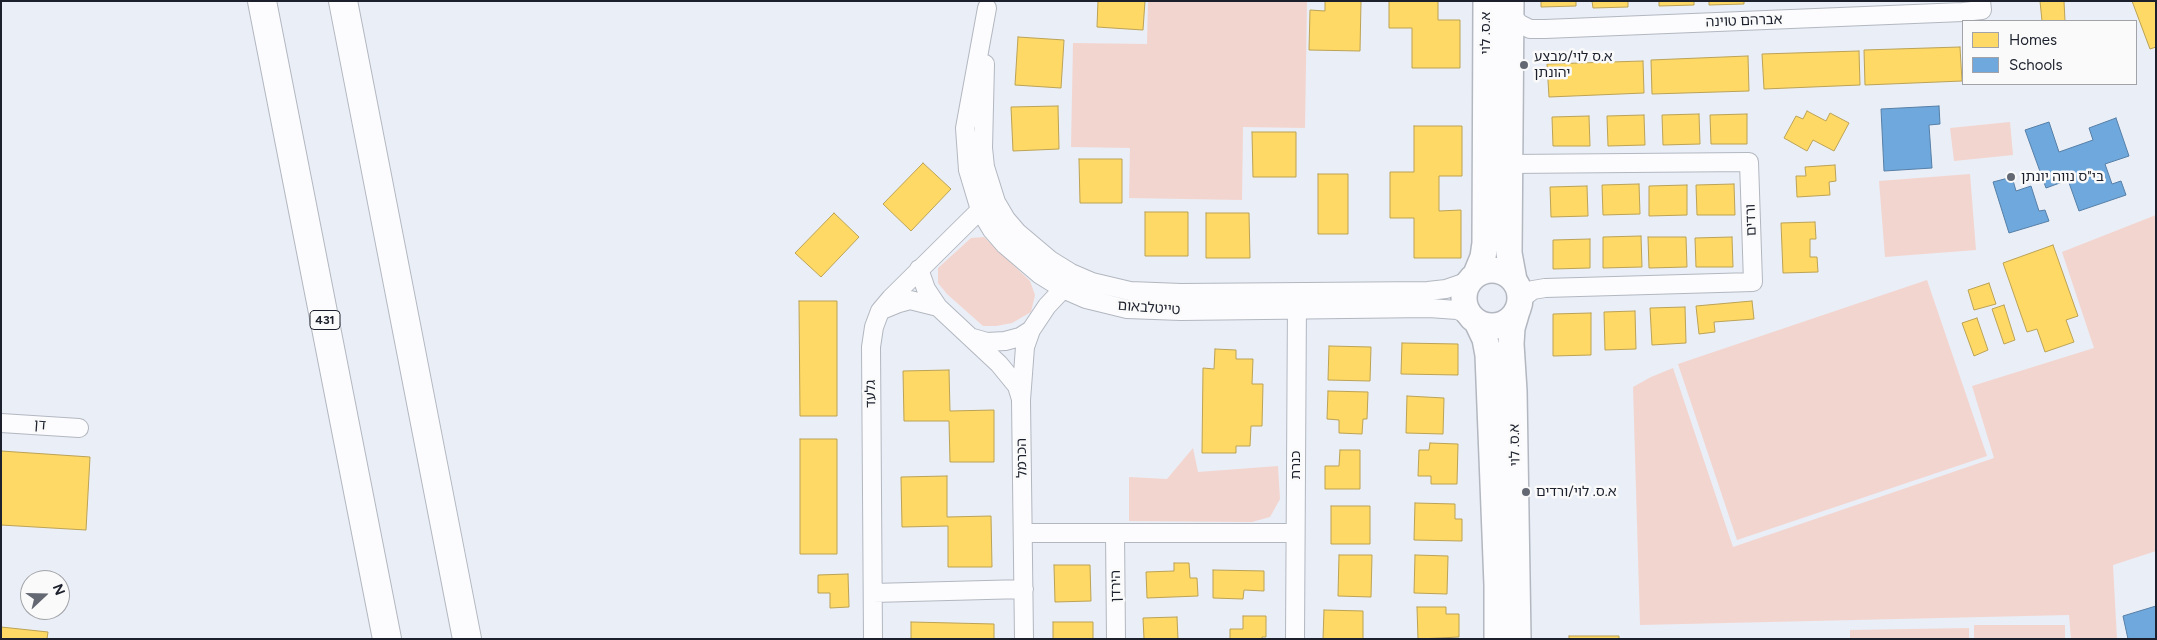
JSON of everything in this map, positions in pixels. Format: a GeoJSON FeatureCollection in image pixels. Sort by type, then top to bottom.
{"type":"FeatureCollection","features":[{"type":"Feature","properties":{"kind":"highway","name":"431"},"geometry":{"type":"LineString","coordinates":[[262,1],[387,639]]}},
{"type":"Feature","properties":{"kind":"highway"},"geometry":{"type":"LineString","coordinates":[[342,1],[467,639]]}},
{"type":"Feature","properties":{"kind":"main road","name":"א.ס. לוי"},"geometry":{"type":"LineString","coordinates":[[1472,278],[1483,257],[1485,242],[1486,1]]}},
{"type":"Feature","properties":{"kind":"main road","name":"א.ס. לוי"},"geometry":{"type":"LineString","coordinates":[[1511,8],[1509,254],[1517,297],[1511,344],[1514,391],[1518,639]]}},
{"type":"Feature","properties":{"kind":"main road"},"geometry":{"type":"LineString","coordinates":[[1492,269],[1501,270],[1517,297],[1512,319],[1504,324],[1495,326],[1473,319],[1465,307],[1464,298],[1465,289],[1472,278],[1492,269]]}},
{"type":"Feature","properties":{"kind":"main road","name":"א.ס. לוי"},"geometry":{"type":"LineString","coordinates":[[1473,319],[1485,338],[1488,355],[1497,585],[1497,639]]}},
{"type":"Feature","properties":{"kind":"street","name":"טייטלבאום"},"geometry":{"type":"LineString","coordinates":[[987,4],[983,148],[985,167],[996,202],[1006,219],[1033,247],[1071,273],[1092,282],[1130,291],[1145,292],[1428,291],[1446,289],[1472,278]]}},
{"type":"Feature","properties":{"kind":"street","name":"טייטלבאום"},"geometry":{"type":"LineString","coordinates":[[987,4],[978,63],[968,101],[965,128],[968,170],[980,210],[992,230],[1005,245],[1040,274],[1063,289],[1086,298],[1127,309],[1181,311],[1439,309],[1457,310],[1473,319]]}},
{"type":"Feature","properties":{"kind":"street","name":"אברהם טוינה"},"geometry":{"type":"LineString","coordinates":[[1511,8],[1520,24],[1530,29],[1545,29],[1981,6]]}},
{"type":"Feature","properties":{"kind":"street","name":"ורדים"},"geometry":{"type":"LineString","coordinates":[[1510,164],[1749,162],[1753,282],[1545,288],[1533,290],[1517,297]]}},
{"type":"Feature","properties":{"kind":"street","name":"גלעד"},"geometry":{"type":"LineString","coordinates":[[873,639],[871,347],[874,327],[880,311],[919,269],[980,210],[996,202]]}},
{"type":"Feature","properties":{"kind":"street"},"geometry":{"type":"LineString","coordinates":[[919,269],[926,289],[938,307],[973,338],[1008,374],[1017,386],[1022,400]]}},
{"type":"Feature","properties":{"kind":"street","name":"הכרמל"},"geometry":{"type":"LineString","coordinates":[[1024,639],[1022,400],[1026,347],[1031,330],[1047,306],[1063,289]]}},
{"type":"Feature","properties":{"kind":"street","name":"כנרת"},"geometry":{"type":"LineString","coordinates":[[1295,639],[1297,292]]}},
{"type":"Feature","properties":{"kind":"street"},"geometry":{"type":"LineString","coordinates":[[880,311],[910,300],[938,307]]}},
{"type":"Feature","properties":{"kind":"street"},"geometry":{"type":"LineString","coordinates":[[973,338],[987,342],[1006,341],[1020,337],[1031,330]]}},
{"type":"Feature","properties":{"kind":"street","name":"דן"},"geometry":{"type":"LineString","coordinates":[[1,423],[79,428]]}},
{"type":"Feature","properties":{"kind":"street"},"geometry":{"type":"LineString","coordinates":[[1023,533],[1295,533]]}},
{"type":"Feature","properties":{"kind":"street","name":"הירדן"},"geometry":{"type":"LineString","coordinates":[[1115,533],[1116,639]]}},
{"type":"Feature","properties":{"kind":"street"},"geometry":{"type":"LineString","coordinates":[[873,592],[1024,589]]}},
{"type":"Feature","properties":{"kind":"shaded area"},"geometry":{"type":"Polygon","coordinates":[[[1148,1],[1307,1],[1305,128],[1243,127],[1242,200],[1129,198],[1130,148],[1071,147],[1073,43],[1147,44],[1148,1]]]}},
{"type":"Feature","properties":{"kind":"shaded area"},"geometry":{"type":"Polygon","coordinates":[[[2010,122],[2013,155],[1954,161],[1950,128],[2010,122]]]}},
{"type":"Feature","properties":{"kind":"shaded area"},"geometry":{"type":"Polygon","coordinates":[[[1970,174],[1976,250],[1885,257],[1879,181],[1970,174]]]}},
{"type":"Feature","properties":{"kind":"shaded area"},"geometry":{"type":"Polygon","coordinates":[[[2156,215],[2156,551],[2113,565],[2117,639],[2071,639],[2069,615],[1640,625],[1633,387],[1673,368],[1733,547],[1994,458],[1972,386],[2094,348],[2062,252],[2156,215]]]}},
{"type":"Feature","properties":{"kind":"shaded area"},"geometry":{"type":"Polygon","coordinates":[[[984,237],[1030,281],[1035,295],[1031,312],[1012,323],[983,326],[947,294],[938,283],[938,268],[971,238],[984,237]]]}},
{"type":"Feature","properties":{"kind":"shaded area"},"geometry":{"type":"Polygon","coordinates":[[[1927,280],[1987,456],[1737,540],[1678,364],[1927,280]]]}},
{"type":"Feature","properties":{"kind":"shaded area"},"geometry":{"type":"Polygon","coordinates":[[[1193,448],[1198,472],[1278,466],[1280,499],[1270,517],[1252,522],[1129,521],[1129,477],[1167,479],[1193,448]]]}},
{"type":"Feature","properties":{"kind":"shaded area"},"geometry":{"type":"Polygon","coordinates":[[[1974,625],[2065,625],[2065,639],[1974,639],[1974,625]]]}},
{"type":"Feature","properties":{"kind":"shaded area"},"geometry":{"type":"Polygon","coordinates":[[[1969,628],[1969,639],[1850,639],[1850,630],[1969,628]]]}},
{"type":"Feature","properties":{"kind":"building: Homes"},"geometry":{"type":"Polygon","coordinates":[[[1098,1],[1145,1],[1143,30],[1097,27],[1098,1]]]}},
{"type":"Feature","properties":{"kind":"building: Homes"},"geometry":{"type":"Polygon","coordinates":[[[1325,1],[1361,1],[1360,51],[1309,50],[1310,10],[1325,11],[1325,1]]]}},
{"type":"Feature","properties":{"kind":"building: Homes"},"geometry":{"type":"Polygon","coordinates":[[[1389,1],[1438,1],[1438,20],[1460,20],[1460,68],[1412,68],[1412,28],[1389,28],[1389,1]]]}},
{"type":"Feature","properties":{"kind":"building: Homes"},"geometry":{"type":"Polygon","coordinates":[[[1541,1],[1576,1],[1576,6],[1541,7],[1541,1]]]}},
{"type":"Feature","properties":{"kind":"building: Homes"},"geometry":{"type":"Polygon","coordinates":[[[1592,1],[1628,1],[1628,7],[1593,8],[1592,1]]]}},
{"type":"Feature","properties":{"kind":"building: Homes"},"geometry":{"type":"Polygon","coordinates":[[[1659,1],[1694,1],[1694,5],[1659,6],[1659,1]]]}},
{"type":"Feature","properties":{"kind":"building: Homes"},"geometry":{"type":"Polygon","coordinates":[[[1709,1],[1744,1],[1744,4],[1709,5],[1709,1]]]}},
{"type":"Feature","properties":{"kind":"building: Homes"},"geometry":{"type":"Polygon","coordinates":[[[2040,1],[2064,1],[2065,20],[2042,20],[2040,1]]]}},
{"type":"Feature","properties":{"kind":"building: Homes"},"geometry":{"type":"Polygon","coordinates":[[[2132,1],[2156,1],[2156,47],[2150,49],[2132,1]]]}},
{"type":"Feature","properties":{"kind":"building: Homes"},"geometry":{"type":"Polygon","coordinates":[[[1018,37],[1064,40],[1061,88],[1015,85],[1018,37]]]}},
{"type":"Feature","properties":{"kind":"building: Homes"},"geometry":{"type":"Polygon","coordinates":[[[1960,47],[1962,81],[1865,85],[1864,50],[1960,47]]]}},
{"type":"Feature","properties":{"kind":"building: Homes"},"geometry":{"type":"Polygon","coordinates":[[[1859,51],[1860,85],[1764,89],[1762,54],[1859,51]]]}},
{"type":"Feature","properties":{"kind":"building: Homes"},"geometry":{"type":"Polygon","coordinates":[[[1748,56],[1749,91],[1652,94],[1651,60],[1748,56]]]}},
{"type":"Feature","properties":{"kind":"building: Homes"},"geometry":{"type":"Polygon","coordinates":[[[1643,61],[1644,93],[1549,97],[1547,64],[1643,61]]]}},
{"type":"Feature","properties":{"kind":"building: Homes"},"geometry":{"type":"Polygon","coordinates":[[[1058,106],[1059,149],[1013,151],[1011,107],[1058,106]]]}},
{"type":"Feature","properties":{"kind":"building: Homes"},"geometry":{"type":"Polygon","coordinates":[[[1807,111],[1826,121],[1830,113],[1849,123],[1834,151],[1813,140],[1807,151],[1784,138],[1796,116],[1803,119],[1807,111]]]}},
{"type":"Feature","properties":{"kind":"building: Homes"},"geometry":{"type":"Polygon","coordinates":[[[1699,114],[1700,144],[1663,145],[1662,115],[1699,114]]]}},
{"type":"Feature","properties":{"kind":"building: Homes"},"geometry":{"type":"Polygon","coordinates":[[[1747,114],[1747,144],[1711,144],[1710,115],[1747,114]]]}},
{"type":"Feature","properties":{"kind":"building: Homes"},"geometry":{"type":"Polygon","coordinates":[[[1644,115],[1645,145],[1608,146],[1607,116],[1644,115]]]}},
{"type":"Feature","properties":{"kind":"building: Homes"},"geometry":{"type":"Polygon","coordinates":[[[1589,116],[1590,146],[1553,146],[1552,117],[1589,116]]]}},
{"type":"Feature","properties":{"kind":"building: Homes"},"geometry":{"type":"Polygon","coordinates":[[[1414,126],[1462,126],[1462,176],[1439,176],[1439,211],[1461,210],[1461,258],[1414,258],[1414,218],[1390,218],[1390,172],[1414,172],[1414,126]]]}},
{"type":"Feature","properties":{"kind":"building: Homes"},"geometry":{"type":"Polygon","coordinates":[[[1252,132],[1296,132],[1296,177],[1253,177],[1252,132]]]}},
{"type":"Feature","properties":{"kind":"building: Homes"},"geometry":{"type":"Polygon","coordinates":[[[1079,159],[1122,159],[1122,203],[1080,203],[1079,159]]]}},
{"type":"Feature","properties":{"kind":"building: Homes"},"geometry":{"type":"Polygon","coordinates":[[[923,163],[951,189],[911,231],[883,204],[923,163]]]}},
{"type":"Feature","properties":{"kind":"building: Homes"},"geometry":{"type":"Polygon","coordinates":[[[1835,165],[1836,181],[1829,182],[1830,195],[1797,197],[1796,176],[1806,176],[1805,167],[1835,165]]]}},
{"type":"Feature","properties":{"kind":"building: Homes"},"geometry":{"type":"Polygon","coordinates":[[[1318,174],[1348,174],[1348,234],[1318,234],[1318,174]]]}},
{"type":"Feature","properties":{"kind":"building: Homes"},"geometry":{"type":"Polygon","coordinates":[[[1639,184],[1640,214],[1603,215],[1602,185],[1639,184]]]}},
{"type":"Feature","properties":{"kind":"building: Homes"},"geometry":{"type":"Polygon","coordinates":[[[1734,184],[1735,215],[1697,215],[1696,185],[1734,184]]]}},
{"type":"Feature","properties":{"kind":"building: Homes"},"geometry":{"type":"Polygon","coordinates":[[[1687,185],[1687,215],[1649,216],[1649,186],[1687,185]]]}},
{"type":"Feature","properties":{"kind":"building: Homes"},"geometry":{"type":"Polygon","coordinates":[[[1587,186],[1588,216],[1551,217],[1550,187],[1587,186]]]}},
{"type":"Feature","properties":{"kind":"building: Homes"},"geometry":{"type":"Polygon","coordinates":[[[1145,212],[1188,212],[1188,256],[1145,256],[1145,212]]]}},
{"type":"Feature","properties":{"kind":"building: Homes"},"geometry":{"type":"Polygon","coordinates":[[[834,213],[859,237],[821,277],[795,253],[834,213]]]}},
{"type":"Feature","properties":{"kind":"building: Homes"},"geometry":{"type":"Polygon","coordinates":[[[1206,213],[1249,213],[1250,258],[1206,258],[1206,213]]]}},
{"type":"Feature","properties":{"kind":"building: Homes"},"geometry":{"type":"Polygon","coordinates":[[[1815,222],[1816,239],[1810,239],[1810,257],[1817,257],[1818,272],[1783,273],[1781,223],[1815,222]]]}},
{"type":"Feature","properties":{"kind":"building: Homes"},"geometry":{"type":"Polygon","coordinates":[[[1641,236],[1642,267],[1603,268],[1603,237],[1641,236]]]}},
{"type":"Feature","properties":{"kind":"building: Homes"},"geometry":{"type":"Polygon","coordinates":[[[1648,237],[1686,237],[1687,267],[1649,268],[1648,237]]]}},
{"type":"Feature","properties":{"kind":"building: Homes"},"geometry":{"type":"Polygon","coordinates":[[[1732,237],[1733,267],[1696,267],[1695,238],[1732,237]]]}},
{"type":"Feature","properties":{"kind":"building: Homes"},"geometry":{"type":"Polygon","coordinates":[[[1590,239],[1590,268],[1553,269],[1553,240],[1590,239]]]}},
{"type":"Feature","properties":{"kind":"building: Homes"},"geometry":{"type":"Polygon","coordinates":[[[2053,245],[2078,316],[2066,320],[2074,342],[2045,352],[2037,329],[2027,332],[2003,263],[2053,245]]]}},
{"type":"Feature","properties":{"kind":"building: Homes"},"geometry":{"type":"Polygon","coordinates":[[[1989,283],[1996,304],[1974,310],[1968,290],[1989,283]]]}},
{"type":"Feature","properties":{"kind":"building: Homes"},"geometry":{"type":"Polygon","coordinates":[[[799,301],[837,301],[837,416],[800,416],[799,301]]]}},
{"type":"Feature","properties":{"kind":"building: Homes"},"geometry":{"type":"Polygon","coordinates":[[[1752,301],[1754,319],[1714,322],[1715,332],[1699,334],[1696,306],[1752,301]]]}},
{"type":"Feature","properties":{"kind":"building: Homes"},"geometry":{"type":"Polygon","coordinates":[[[2004,305],[2015,340],[2004,344],[1992,309],[2004,305]]]}},
{"type":"Feature","properties":{"kind":"building: Homes"},"geometry":{"type":"Polygon","coordinates":[[[1685,307],[1686,343],[1652,345],[1650,308],[1685,307]]]}},
{"type":"Feature","properties":{"kind":"building: Homes"},"geometry":{"type":"Polygon","coordinates":[[[1635,311],[1636,349],[1605,350],[1604,312],[1635,311]]]}},
{"type":"Feature","properties":{"kind":"building: Homes"},"geometry":{"type":"Polygon","coordinates":[[[1591,313],[1591,355],[1553,356],[1553,314],[1591,313]]]}},
{"type":"Feature","properties":{"kind":"building: Homes"},"geometry":{"type":"Polygon","coordinates":[[[1977,318],[1988,350],[1974,356],[1962,323],[1977,318]]]}},
{"type":"Feature","properties":{"kind":"building: Homes"},"geometry":{"type":"Polygon","coordinates":[[[1402,343],[1458,344],[1458,375],[1401,374],[1402,343]]]}},
{"type":"Feature","properties":{"kind":"building: Homes"},"geometry":{"type":"Polygon","coordinates":[[[1329,346],[1371,347],[1370,381],[1328,380],[1329,346]]]}},
{"type":"Feature","properties":{"kind":"building: Homes"},"geometry":{"type":"Polygon","coordinates":[[[1215,349],[1236,350],[1236,359],[1253,359],[1252,384],[1263,384],[1262,426],[1251,426],[1250,446],[1236,446],[1236,453],[1202,453],[1203,368],[1214,369],[1215,349]]]}},
{"type":"Feature","properties":{"kind":"building: Homes"},"geometry":{"type":"Polygon","coordinates":[[[949,370],[950,411],[994,410],[994,462],[950,462],[949,421],[904,421],[903,371],[949,370]]]}},
{"type":"Feature","properties":{"kind":"building: Homes"},"geometry":{"type":"Polygon","coordinates":[[[1328,391],[1368,392],[1367,419],[1363,419],[1362,434],[1339,433],[1339,420],[1327,419],[1328,391]]]}},
{"type":"Feature","properties":{"kind":"building: Homes"},"geometry":{"type":"Polygon","coordinates":[[[1407,396],[1444,398],[1443,434],[1406,433],[1407,396]]]}},
{"type":"Feature","properties":{"kind":"building: Homes"},"geometry":{"type":"Polygon","coordinates":[[[800,439],[837,439],[837,554],[800,554],[800,439]]]}},
{"type":"Feature","properties":{"kind":"building: Homes"},"geometry":{"type":"Polygon","coordinates":[[[1430,443],[1458,444],[1457,484],[1431,484],[1431,476],[1418,476],[1419,450],[1429,450],[1430,443]]]}},
{"type":"Feature","properties":{"kind":"building: Homes"},"geometry":{"type":"Polygon","coordinates":[[[1340,450],[1360,450],[1360,489],[1325,489],[1325,466],[1339,466],[1340,450]]]}},
{"type":"Feature","properties":{"kind":"building: Homes"},"geometry":{"type":"Polygon","coordinates":[[[1,451],[90,457],[86,530],[1,525],[1,451]]]}},
{"type":"Feature","properties":{"kind":"building: Homes"},"geometry":{"type":"Polygon","coordinates":[[[947,476],[947,517],[991,516],[992,567],[948,567],[948,526],[902,527],[901,477],[947,476]]]}},
{"type":"Feature","properties":{"kind":"building: Homes"},"geometry":{"type":"Polygon","coordinates":[[[1415,503],[1455,504],[1455,519],[1462,519],[1462,541],[1414,540],[1415,503]]]}},
{"type":"Feature","properties":{"kind":"building: Homes"},"geometry":{"type":"Polygon","coordinates":[[[1331,506],[1370,506],[1370,544],[1331,544],[1331,506]]]}},
{"type":"Feature","properties":{"kind":"building: Homes"},"geometry":{"type":"Polygon","coordinates":[[[1339,555],[1372,555],[1371,597],[1338,596],[1339,555]]]}},
{"type":"Feature","properties":{"kind":"building: Homes"},"geometry":{"type":"Polygon","coordinates":[[[1415,555],[1448,556],[1447,594],[1414,593],[1415,555]]]}},
{"type":"Feature","properties":{"kind":"building: Homes"},"geometry":{"type":"Polygon","coordinates":[[[1174,563],[1189,563],[1190,578],[1197,578],[1198,596],[1147,598],[1146,572],[1174,571],[1174,563]]]}},
{"type":"Feature","properties":{"kind":"building: Homes"},"geometry":{"type":"Polygon","coordinates":[[[1054,565],[1090,565],[1091,601],[1055,602],[1054,565]]]}},
{"type":"Feature","properties":{"kind":"building: Homes"},"geometry":{"type":"Polygon","coordinates":[[[1213,570],[1264,571],[1264,591],[1244,590],[1243,599],[1213,598],[1213,570]]]}},
{"type":"Feature","properties":{"kind":"building: Homes"},"geometry":{"type":"Polygon","coordinates":[[[848,574],[849,607],[830,608],[830,593],[818,593],[818,575],[848,574]]]}},
{"type":"Feature","properties":{"kind":"building: Homes"},"geometry":{"type":"Polygon","coordinates":[[[1417,607],[1446,607],[1446,614],[1459,614],[1459,637],[1418,639],[1417,607]]]}},
{"type":"Feature","properties":{"kind":"building: Homes"},"geometry":{"type":"Polygon","coordinates":[[[1324,610],[1363,611],[1363,639],[1323,639],[1324,610]]]}},
{"type":"Feature","properties":{"kind":"building: Homes"},"geometry":{"type":"Polygon","coordinates":[[[1243,616],[1266,616],[1266,637],[1262,637],[1262,639],[1230,639],[1230,629],[1243,629],[1243,616]]]}},
{"type":"Feature","properties":{"kind":"building: Homes"},"geometry":{"type":"Polygon","coordinates":[[[1177,617],[1178,639],[1144,639],[1143,618],[1177,617]]]}},
{"type":"Feature","properties":{"kind":"building: Homes"},"geometry":{"type":"Polygon","coordinates":[[[911,622],[994,624],[994,639],[911,639],[911,622]]]}},
{"type":"Feature","properties":{"kind":"building: Homes"},"geometry":{"type":"Polygon","coordinates":[[[1053,622],[1093,622],[1093,639],[1053,639],[1053,622]]]}},
{"type":"Feature","properties":{"kind":"building: Homes"},"geometry":{"type":"Polygon","coordinates":[[[1,627],[48,632],[47,639],[1,639],[1,627]]]}},
{"type":"Feature","properties":{"kind":"building: Homes"},"geometry":{"type":"Polygon","coordinates":[[[1569,636],[1619,636],[1619,639],[1569,639],[1569,636]]]}},
{"type":"Feature","properties":{"kind":"building: Schools"},"geometry":{"type":"Polygon","coordinates":[[[1939,106],[1940,124],[1929,125],[1932,168],[1884,171],[1881,109],[1939,106]]]}},
{"type":"Feature","properties":{"kind":"building: Schools"},"geometry":{"type":"Polygon","coordinates":[[[2116,118],[2129,156],[2105,164],[2112,184],[2121,181],[2126,195],[2079,211],[2068,180],[2046,188],[2025,130],[2049,122],[2059,152],[2093,140],[2089,128],[2116,118]]]}},
{"type":"Feature","properties":{"kind":"building: Schools"},"geometry":{"type":"Polygon","coordinates":[[[2012,177],[2016,191],[2031,186],[2039,211],[2045,210],[2049,221],[2009,233],[1993,182],[2012,177]]]}},
{"type":"Feature","properties":{"kind":"building: Schools"},"geometry":{"type":"Polygon","coordinates":[[[2156,606],[2156,639],[2128,639],[2123,616],[2156,606]]]}},
{"type":"Feature","properties":{"kind":"place","name":"א.ס לוי/מבצע יהונתן"},"geometry":{"type":"Point","coordinates":[1524,65]}},
{"type":"Feature","properties":{"kind":"place","name":"בי\"ס נווה יונתן"},"geometry":{"type":"Point","coordinates":[2011,177]}},
{"type":"Feature","properties":{"kind":"place","name":"א.ס. לוי/ורדים"},"geometry":{"type":"Point","coordinates":[1526,492]}}]}
